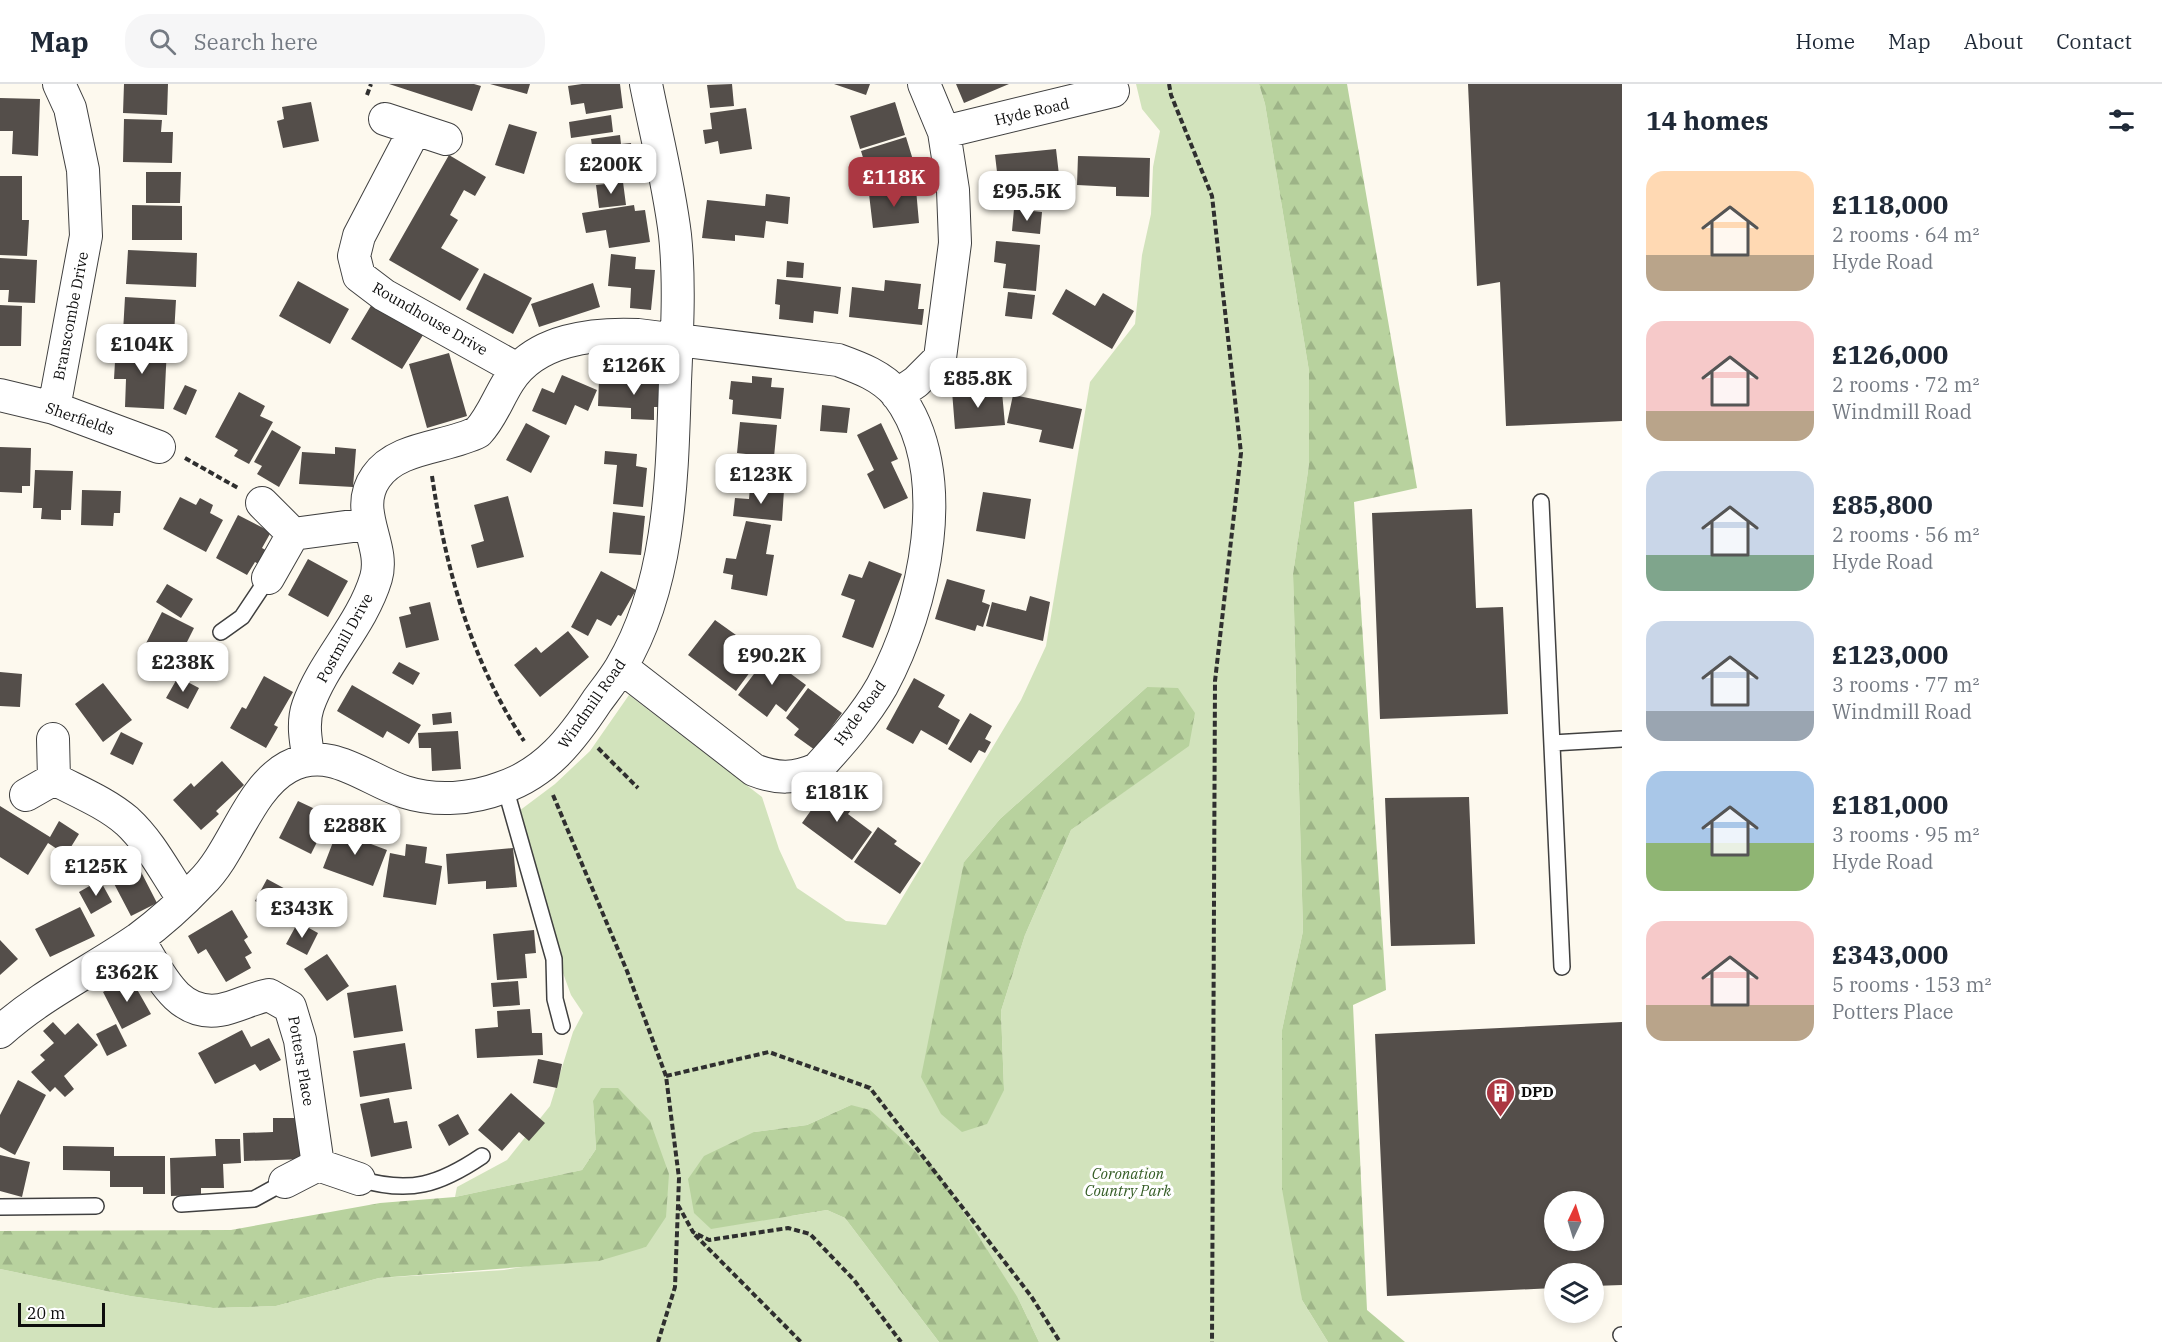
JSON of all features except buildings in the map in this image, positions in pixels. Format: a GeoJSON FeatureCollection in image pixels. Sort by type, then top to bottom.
{"type":"FeatureCollection","features":[{"type":"Feature","properties":{"kind":"street","name":"Branscombe Drive"},"geometry":{"type":"LineString","coordinates":[[54,408],[86,236],[82,170],[70,108],[59,84]]}},
{"type":"Feature","properties":{"kind":"street","name":"Windmill Road"},"geometry":{"type":"LineString","coordinates":[[0,1032],[47,994],[138,939],[184,900],[221,860],[266,784],[290,766],[309,760],[328,760],[343,763],[402,792],[422,796],[470,797],[505,787],[542,768],[579,729],[621,667],[649,602],[662,542],[673,458],[677,340],[675,236],[646,84]]}},
{"type":"Feature","properties":{"kind":"street"},"geometry":{"type":"LineString","coordinates":[[897,395],[940,358],[955,231],[953,190],[944,132],[924,84]]}},
{"type":"Feature","properties":{"kind":"street","name":"Hyde Road"},"geometry":{"type":"LineString","coordinates":[[944,132],[1113,88]]}},
{"type":"Feature","properties":{"kind":"street"},"geometry":{"type":"LineString","coordinates":[[385,119],[446,139]]}},
{"type":"Feature","properties":{"kind":"street","name":"Roundhouse Drive"},"geometry":{"type":"LineString","coordinates":[[415,129],[359,236],[354,256],[359,276],[384,295],[518,369]]}},
{"type":"Feature","properties":{"kind":"street","name":"Postmill Drive"},"geometry":{"type":"LineString","coordinates":[[309,760],[305,739],[307,707],[370,595],[378,570],[368,524],[366,501],[375,477],[394,460],[428,448],[465,439],[478,432],[487,423],[518,369],[565,340],[616,334],[677,340]]}},
{"type":"Feature","properties":{"kind":"street","name":"Hyde Road"},"geometry":{"type":"LineString","coordinates":[[621,667],[754,770],[786,777],[803,775],[817,769],[880,688],[900,646],[920,587],[927,535],[925,461],[920,441],[897,395],[869,372],[838,360],[677,340]]}},
{"type":"Feature","properties":{"kind":"street","name":"Sherfields"},"geometry":{"type":"LineString","coordinates":[[0,395],[54,408],[159,447]]}},
{"type":"Feature","properties":{"kind":"street"},"geometry":{"type":"LineString","coordinates":[[261,503],[293,534]]}},
{"type":"Feature","properties":{"kind":"street"},"geometry":{"type":"LineString","coordinates":[[293,534],[368,524]]}},
{"type":"Feature","properties":{"kind":"street"},"geometry":{"type":"LineString","coordinates":[[268,578],[293,534]]}},
{"type":"Feature","properties":{"kind":"street"},"geometry":{"type":"LineString","coordinates":[[53,739],[54,779]]}},
{"type":"Feature","properties":{"kind":"street"},"geometry":{"type":"LineString","coordinates":[[26,795],[54,779]]}},
{"type":"Feature","properties":{"kind":"street"},"geometry":{"type":"LineString","coordinates":[[54,779],[105,805],[128,822],[147,843],[184,900]]}},
{"type":"Feature","properties":{"kind":"street","name":"Potters Place"},"geometry":{"type":"LineString","coordinates":[[138,939],[174,996],[186,1004],[219,1010],[269,995],[290,1007],[295,1014],[300,1040],[318,1165]]}},
{"type":"Feature","properties":{"kind":"street"},"geometry":{"type":"LineString","coordinates":[[285,1182],[318,1165],[359,1179]]}},
{"type":"Feature","properties":{"kind":"lane"},"geometry":{"type":"LineString","coordinates":[[1541,502],[1562,967]]}},
{"type":"Feature","properties":{"kind":"lane"},"geometry":{"type":"LineString","coordinates":[[221,632],[242,617],[268,578]]}},
{"type":"Feature","properties":{"kind":"lane"},"geometry":{"type":"LineString","coordinates":[[1552,742],[1622,739]]}},
{"type":"Feature","properties":{"kind":"lane"},"geometry":{"type":"LineString","coordinates":[[505,787],[554,959],[555,999],[562,1026]]}},
{"type":"Feature","properties":{"kind":"lane"},"geometry":{"type":"LineString","coordinates":[[359,1179],[379,1185],[410,1188],[454,1175],[482,1155]]}},
{"type":"Feature","properties":{"kind":"lane"},"geometry":{"type":"LineString","coordinates":[[181,1204],[254,1199],[285,1182]]}},
{"type":"Feature","properties":{"kind":"lane"},"geometry":{"type":"LineString","coordinates":[[0,1207],[96,1206]]}},
{"type":"Feature","properties":{"kind":"path"},"geometry":{"type":"LineString","coordinates":[[1169,84],[1171,95],[1212,196],[1240,453],[1215,681],[1212,1342]]}},
{"type":"Feature","properties":{"kind":"path"},"geometry":{"type":"LineString","coordinates":[[159,447],[192,460],[261,503]]}},
{"type":"Feature","properties":{"kind":"path"},"geometry":{"type":"LineString","coordinates":[[428,448],[440,532],[453,585],[476,651],[501,706],[542,768],[627,971],[666,1076],[679,1178],[675,1287],[658,1342]]}},
{"type":"Feature","properties":{"kind":"path"},"geometry":{"type":"LineString","coordinates":[[579,729],[638,788]]}},
{"type":"Feature","properties":{"kind":"path"},"geometry":{"type":"LineString","coordinates":[[666,1076],[769,1052],[870,1088],[1031,1296],[1060,1342]]}},
{"type":"Feature","properties":{"kind":"path"},"geometry":{"type":"LineString","coordinates":[[677,1204],[693,1232],[801,1342]]}},
{"type":"Feature","properties":{"kind":"path"},"geometry":{"type":"LineString","coordinates":[[693,1232],[709,1240],[788,1228],[810,1234],[854,1280],[902,1342]]}},
{"type":"Feature","properties":{"kind":"green space","name":"Coronation Country Park"},"geometry":{"type":"Polygon","coordinates":[[[1136,84],[1259,84],[1265,104],[1309,371],[1309,464],[1293,574],[1303,931],[1282,1030],[1302,1300],[1328,1342],[1039,1342],[1018,1298],[851,1105],[807,1125],[754,1132],[791,1216],[827,1210],[845,1218],[939,1342],[0,1342],[0,1269],[130,1296],[213,1308],[276,1306],[379,1278],[504,1270],[646,1247],[593,1101],[596,1149],[582,1170],[455,1197],[457,1187],[507,1160],[550,1106],[573,1032],[583,1013],[571,995],[563,973],[515,814],[555,784],[590,751],[629,695],[762,797],[779,849],[797,888],[846,921],[886,925],[1021,700],[1046,646],[1090,382],[1135,324],[1142,255],[1151,214],[1153,167],[1160,131],[1142,109],[1136,84]],[[1147,687],[1000,819],[964,862],[1004,1090],[1001,1011],[1025,935],[1071,830],[1189,745],[1147,687]]]}},
{"type":"Feature","properties":{"kind":"green space"},"geometry":{"type":"Polygon","coordinates":[[[1259,84],[1347,84],[1417,488],[1354,502],[1386,990],[1353,1005],[1367,1310],[1405,1342],[1328,1342],[1302,1300],[1282,1189],[1282,1030],[1303,931],[1293,574],[1309,464],[1309,371],[1265,104],[1259,84]]]}},
{"type":"Feature","properties":{"kind":"green space"},"geometry":{"type":"Polygon","coordinates":[[[1147,687],[1178,688],[1195,713],[1189,746],[1071,830],[1025,935],[1001,1011],[1004,1090],[987,1124],[962,1132],[941,1114],[921,1077],[964,862],[1000,819],[1147,687]]]}},
{"type":"Feature","properties":{"kind":"green space"},"geometry":{"type":"Polygon","coordinates":[[[601,1088],[618,1088],[650,1121],[669,1174],[666,1217],[646,1247],[599,1261],[379,1278],[276,1306],[213,1308],[130,1296],[0,1269],[0,1231],[231,1230],[380,1203],[455,1197],[582,1170],[596,1149],[593,1101],[601,1088]]]}},
{"type":"Feature","properties":{"kind":"green space"},"geometry":{"type":"Polygon","coordinates":[[[851,1105],[870,1110],[937,1171],[1018,1298],[1039,1342],[939,1342],[845,1218],[827,1210],[711,1229],[694,1213],[688,1179],[704,1156],[754,1132],[807,1125],[851,1105]]]}},
{"type":"Feature","properties":{"kind":"place","name":"DPD"},"geometry":{"type":"Point","coordinates":[1500,1118]}}]}
